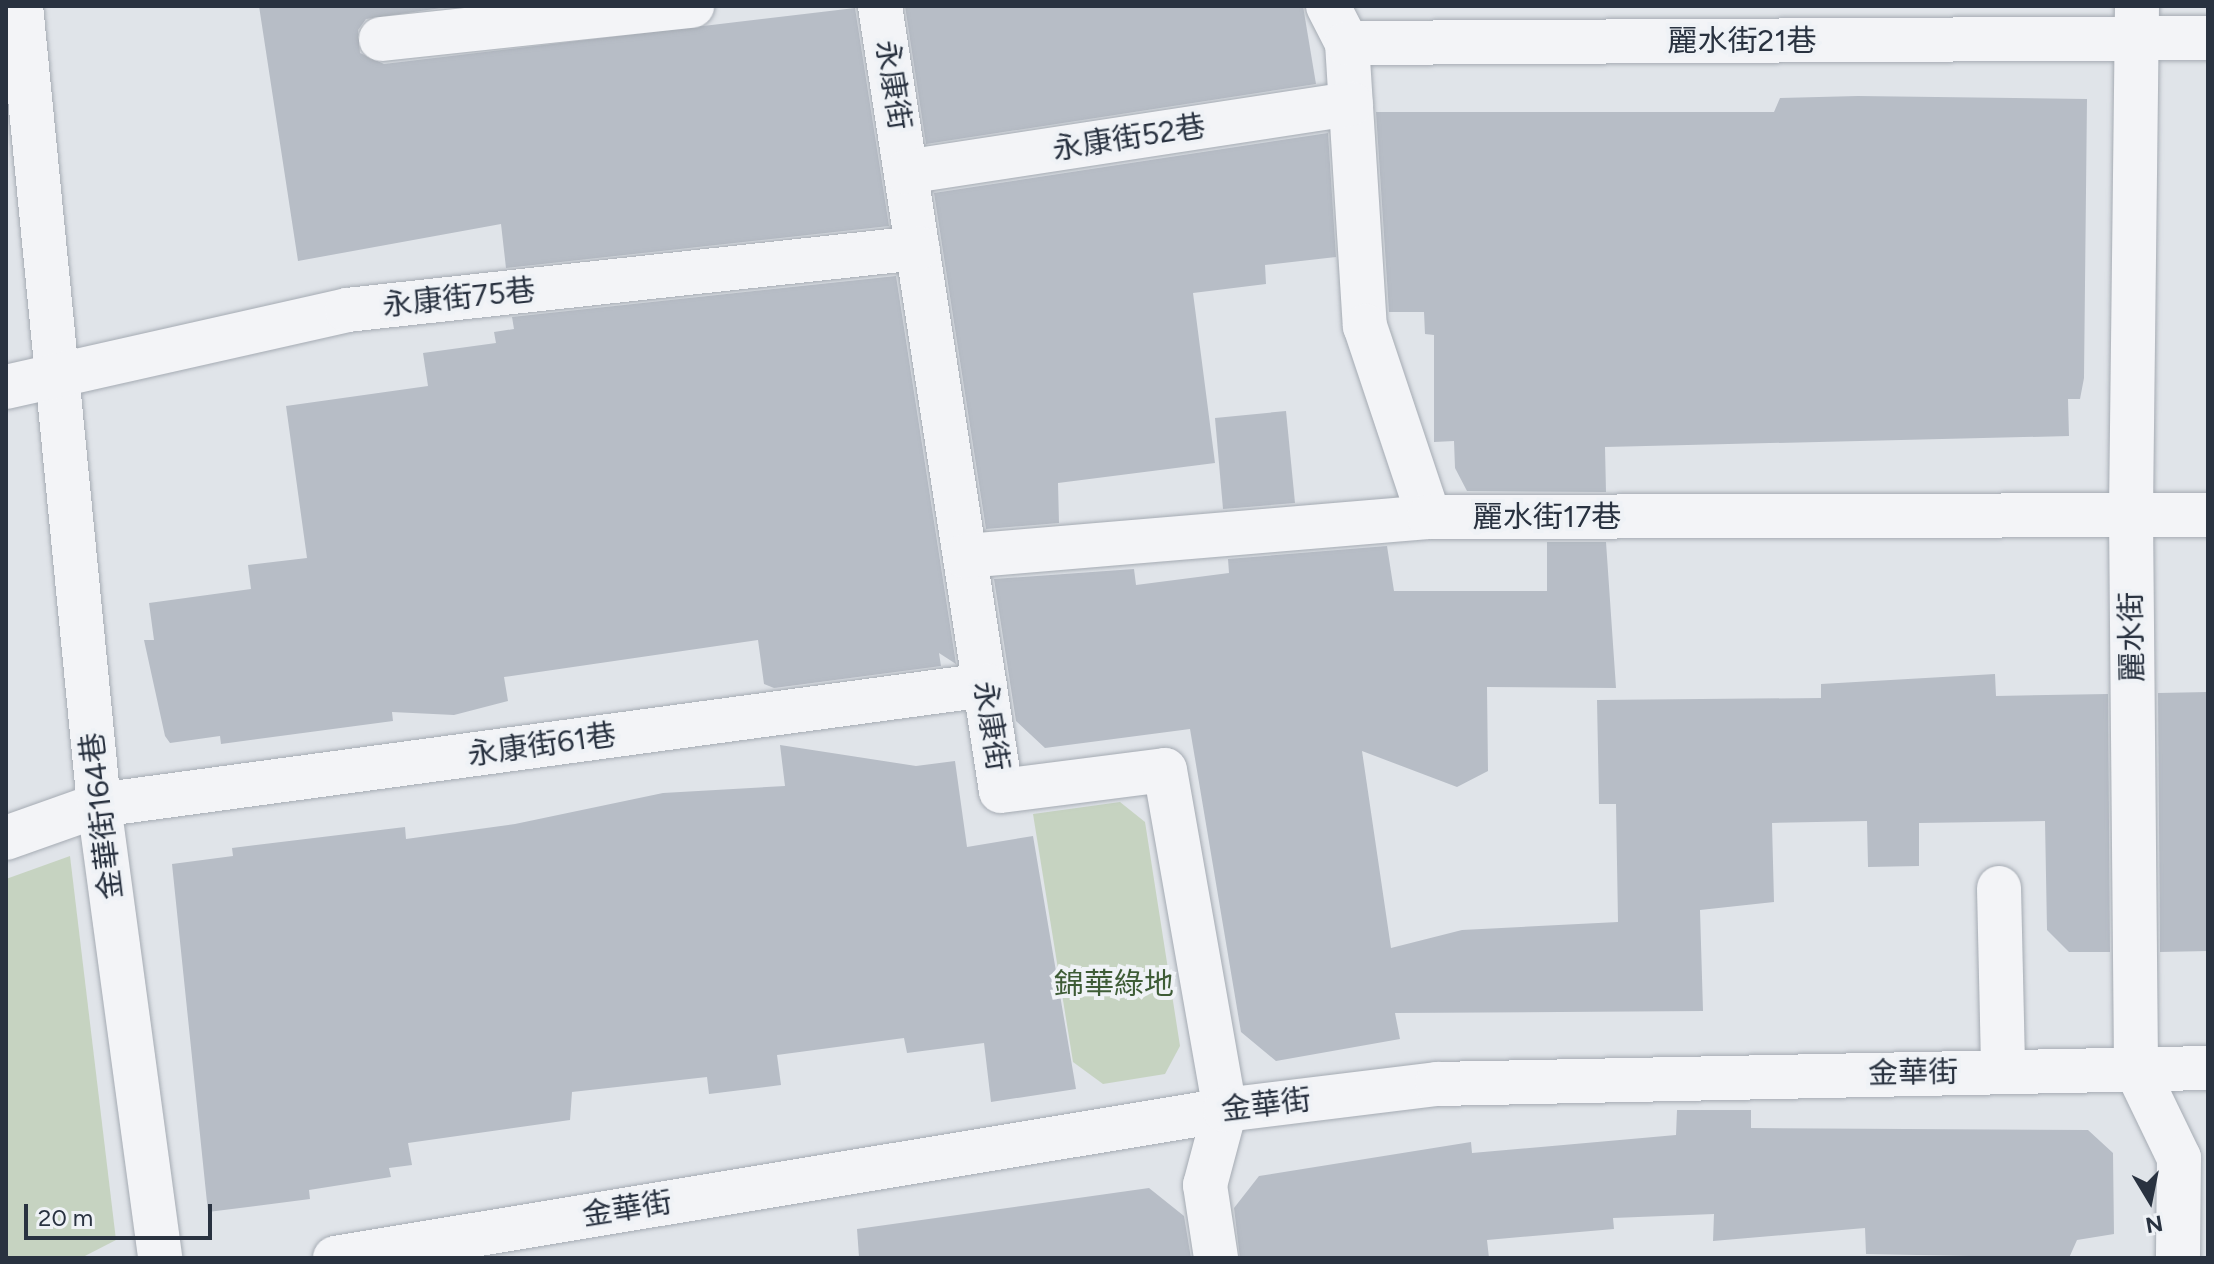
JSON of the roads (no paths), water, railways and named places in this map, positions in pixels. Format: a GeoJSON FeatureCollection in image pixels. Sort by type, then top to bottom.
{"type":"FeatureCollection","features":[{"type":"Feature","properties":{"kind":"street","name":"金華街164巷"},"geometry":{"type":"LineString","coordinates":[[21,6],[99,805],[160,1258]]}},
{"type":"Feature","properties":{"kind":"street"},"geometry":{"type":"LineString","coordinates":[[381,39],[692,6]]}},
{"type":"Feature","properties":{"kind":"street","name":"永康街"},"geometry":{"type":"LineString","coordinates":[[880,6],[1001,791],[1165,770],[1225,1110],[1205,1185],[1216,1258]]}},
{"type":"Feature","properties":{"kind":"street","name":"麗水街21巷"},"geometry":{"type":"LineString","coordinates":[[1338,24],[2137,22],[2208,38]]}},
{"type":"Feature","properties":{"kind":"street","name":"麗水街"},"geometry":{"type":"LineString","coordinates":[[2137,22],[2131,515],[2136,1069],[2179,1158],[2178,1258]]}},
{"type":"Feature","properties":{"kind":"street"},"geometry":{"type":"LineString","coordinates":[[1338,24],[1351,104],[1365,326],[1429,517]]}},
{"type":"Feature","properties":{"kind":"street","name":"永康街52巷"},"geometry":{"type":"LineString","coordinates":[[906,172],[1351,104]]}},
{"type":"Feature","properties":{"kind":"street","name":"永康街75巷"},"geometry":{"type":"LineString","coordinates":[[6,387],[57,372],[347,310],[918,248]]}},
{"type":"Feature","properties":{"kind":"street","name":"麗水街17巷"},"geometry":{"type":"LineString","coordinates":[[965,556],[1429,517],[2208,515]]}},
{"type":"Feature","properties":{"kind":"street","name":"永康街61巷"},"geometry":{"type":"LineString","coordinates":[[6,838],[99,805],[985,685]]}},
{"type":"Feature","properties":{"kind":"street"},"geometry":{"type":"LineString","coordinates":[[1999,888],[2003,1071]]}},
{"type":"Feature","properties":{"kind":"street","name":"金華街"},"geometry":{"type":"LineString","coordinates":[[335,1258],[1225,1110],[1437,1084],[2208,1068]]}},
{"type":"Feature","properties":{"kind":"park label","name":"錦華綠地"},"geometry":{"type":"Point","coordinates":[1114,984]}}]}
